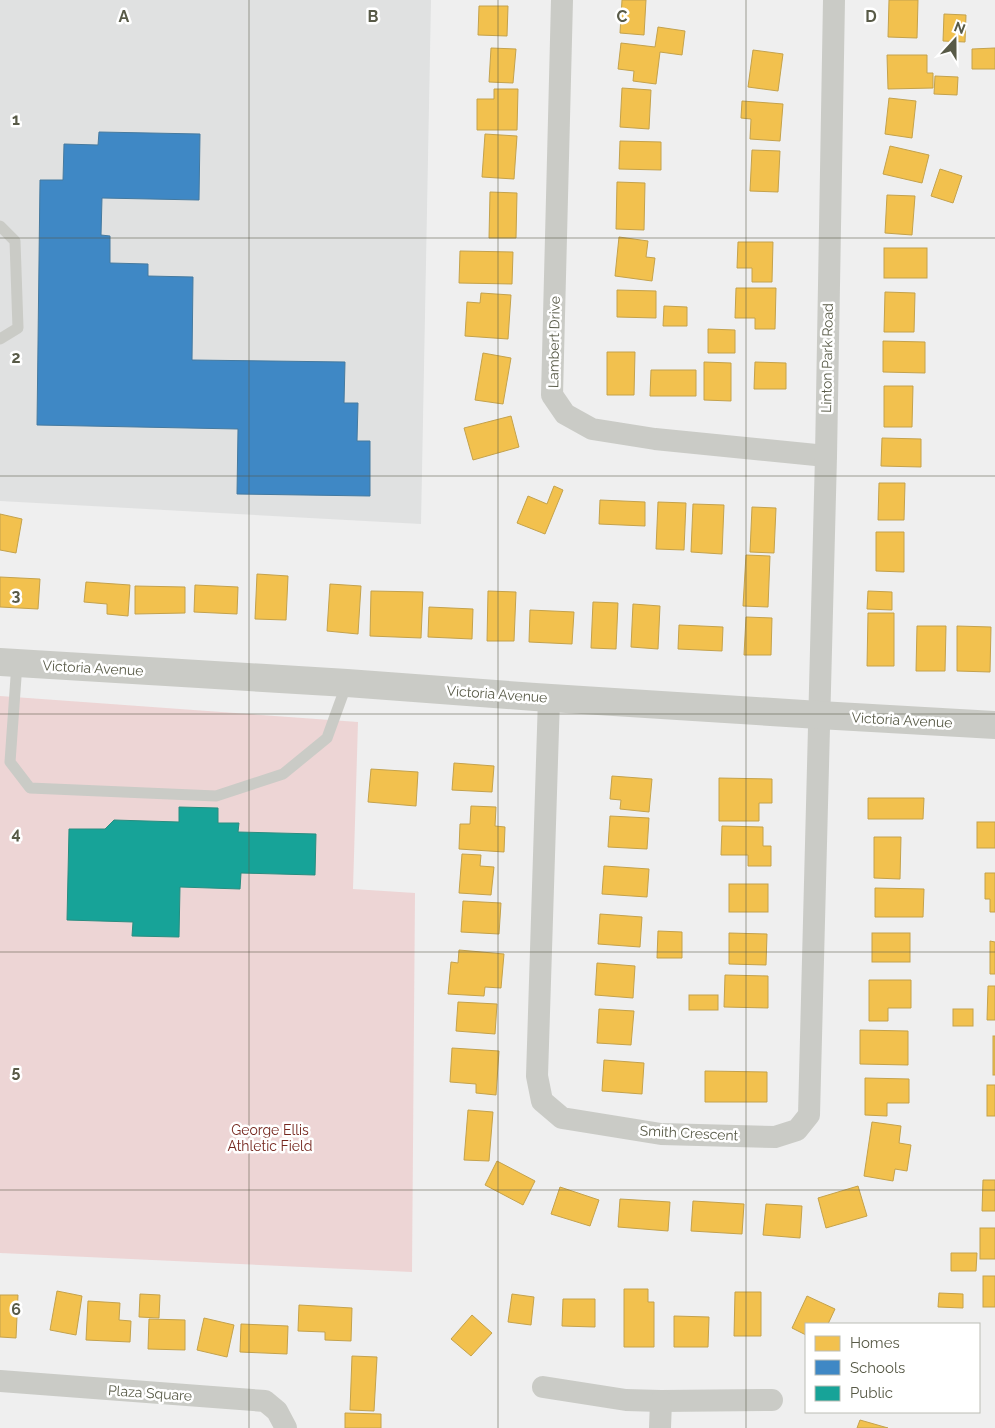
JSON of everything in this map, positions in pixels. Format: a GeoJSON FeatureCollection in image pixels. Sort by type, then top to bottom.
{"type":"FeatureCollection","features":[{"type":"Feature","properties":{"kind":"street","name":"Lambert Drive"},"geometry":{"type":"LineString","coordinates":[[562,0],[552,394],[565,414],[592,429],[655,439],[826,456]]}},
{"type":"Feature","properties":{"kind":"street","name":"Linton Park Road"},"geometry":{"type":"LineString","coordinates":[[819,715],[826,456],[834,0]]}},
{"type":"Feature","properties":{"kind":"street","name":"Victoria Avenue"},"geometry":{"type":"LineString","coordinates":[[8,663],[995,725]]}},
{"type":"Feature","properties":{"kind":"street","name":"Smith Crescent"},"geometry":{"type":"LineString","coordinates":[[549,698],[537,1076],[542,1101],[562,1118],[661,1134],[775,1137],[797,1130],[809,1115],[819,715]]}},
{"type":"Feature","properties":{"kind":"street","name":"Plaza Square"},"geometry":{"type":"LineString","coordinates":[[0,1381],[265,1401],[277,1411],[286,1428]]}},
{"type":"Feature","properties":{"kind":"street"},"geometry":{"type":"LineString","coordinates":[[543,1387],[626,1400],[772,1400]]}},
{"type":"Feature","properties":{"kind":"street"},"geometry":{"type":"LineString","coordinates":[[660,1428],[661,1401]]}},
{"type":"Feature","properties":{"kind":"lane"},"geometry":{"type":"LineString","coordinates":[[0,226],[15,241],[18,328],[0,339]]}},
{"type":"Feature","properties":{"kind":"lane"},"geometry":{"type":"LineString","coordinates":[[8,663],[10,762],[30,788],[216,796],[225,794],[283,774],[327,738],[348,683]]}},
{"type":"Feature","properties":{"kind":"shaded area"},"geometry":{"type":"Polygon","coordinates":[[[0,0],[431,0],[421,524],[0,501],[0,0]]]}},
{"type":"Feature","properties":{"kind":"green space","name":"George Ellis Athletic Field"},"geometry":{"type":"Polygon","coordinates":[[[0,696],[358,722],[353,889],[415,893],[412,1272],[0,1253],[0,696]]]}},
{"type":"Feature","properties":{"kind":"building: Homes"},"geometry":{"type":"Polygon","coordinates":[[[622,0],[646,0],[644,35],[620,33],[622,0]]]}},
{"type":"Feature","properties":{"kind":"building: Homes"},"geometry":{"type":"Polygon","coordinates":[[[889,0],[918,0],[917,38],[888,37],[889,0]]]}},
{"type":"Feature","properties":{"kind":"building: Homes"},"geometry":{"type":"Polygon","coordinates":[[[479,6],[508,6],[507,36],[478,35],[479,6]]]}},
{"type":"Feature","properties":{"kind":"building: Homes"},"geometry":{"type":"Polygon","coordinates":[[[944,14],[966,15],[965,42],[943,41],[944,14]]]}},
{"type":"Feature","properties":{"kind":"building: Homes"},"geometry":{"type":"Polygon","coordinates":[[[658,27],[685,31],[682,55],[660,52],[656,84],[633,81],[634,71],[618,69],[621,43],[655,47],[658,27]]]}},
{"type":"Feature","properties":{"kind":"building: Homes"},"geometry":{"type":"Polygon","coordinates":[[[491,48],[516,49],[513,83],[489,82],[491,48]]]}},
{"type":"Feature","properties":{"kind":"building: Homes"},"geometry":{"type":"Polygon","coordinates":[[[995,48],[995,69],[972,69],[972,49],[995,48]]]}},
{"type":"Feature","properties":{"kind":"building: Homes"},"geometry":{"type":"Polygon","coordinates":[[[753,50],[783,54],[778,91],[748,87],[753,50]]]}},
{"type":"Feature","properties":{"kind":"building: Homes"},"geometry":{"type":"Polygon","coordinates":[[[887,55],[927,55],[927,73],[933,73],[933,88],[888,89],[887,55]]]}},
{"type":"Feature","properties":{"kind":"building: Homes"},"geometry":{"type":"Polygon","coordinates":[[[935,76],[958,77],[957,95],[934,94],[935,76]]]}},
{"type":"Feature","properties":{"kind":"building: Homes"},"geometry":{"type":"Polygon","coordinates":[[[622,88],[651,90],[649,129],[620,127],[622,88]]]}},
{"type":"Feature","properties":{"kind":"building: Homes"},"geometry":{"type":"Polygon","coordinates":[[[494,89],[518,89],[517,130],[477,130],[477,99],[494,99],[494,89]]]}},
{"type":"Feature","properties":{"kind":"building: Homes"},"geometry":{"type":"Polygon","coordinates":[[[889,98],[916,101],[912,138],[885,134],[889,98]]]}},
{"type":"Feature","properties":{"kind":"building: Homes"},"geometry":{"type":"Polygon","coordinates":[[[742,101],[783,104],[780,141],[750,139],[751,119],[741,118],[742,101]]]}},
{"type":"Feature","properties":{"kind":"building: Homes"},"geometry":{"type":"Polygon","coordinates":[[[485,134],[517,136],[514,179],[482,177],[485,134]]]}},
{"type":"Feature","properties":{"kind":"building: Homes"},"geometry":{"type":"Polygon","coordinates":[[[620,141],[661,142],[661,170],[619,169],[620,141]]]}},
{"type":"Feature","properties":{"kind":"building: Homes"},"geometry":{"type":"Polygon","coordinates":[[[890,146],[929,155],[922,183],[883,174],[890,146]]]}},
{"type":"Feature","properties":{"kind":"building: Homes"},"geometry":{"type":"Polygon","coordinates":[[[752,150],[780,151],[778,192],[750,191],[752,150]]]}},
{"type":"Feature","properties":{"kind":"building: Homes"},"geometry":{"type":"Polygon","coordinates":[[[940,169],[962,176],[953,203],[931,196],[940,169]]]}},
{"type":"Feature","properties":{"kind":"building: Homes"},"geometry":{"type":"Polygon","coordinates":[[[617,182],[645,183],[644,230],[616,229],[617,182]]]}},
{"type":"Feature","properties":{"kind":"building: Homes"},"geometry":{"type":"Polygon","coordinates":[[[490,192],[517,193],[516,238],[489,238],[490,192]]]}},
{"type":"Feature","properties":{"kind":"building: Homes"},"geometry":{"type":"Polygon","coordinates":[[[887,195],[915,196],[912,235],[885,233],[887,195]]]}},
{"type":"Feature","properties":{"kind":"building: Homes"},"geometry":{"type":"Polygon","coordinates":[[[619,237],[648,241],[646,257],[655,258],[652,281],[615,276],[619,237]]]}},
{"type":"Feature","properties":{"kind":"building: Homes"},"geometry":{"type":"Polygon","coordinates":[[[738,242],[773,242],[772,282],[752,282],[752,268],[737,268],[738,242]]]}},
{"type":"Feature","properties":{"kind":"building: Homes"},"geometry":{"type":"Polygon","coordinates":[[[884,248],[927,248],[927,278],[884,278],[884,248]]]}},
{"type":"Feature","properties":{"kind":"building: Homes"},"geometry":{"type":"Polygon","coordinates":[[[460,251],[513,252],[512,284],[459,283],[460,251]]]}},
{"type":"Feature","properties":{"kind":"building: Homes"},"geometry":{"type":"Polygon","coordinates":[[[736,288],[776,288],[775,329],[755,329],[755,318],[735,318],[736,288]]]}},
{"type":"Feature","properties":{"kind":"building: Homes"},"geometry":{"type":"Polygon","coordinates":[[[617,290],[656,291],[656,318],[617,317],[617,290]]]}},
{"type":"Feature","properties":{"kind":"building: Homes"},"geometry":{"type":"Polygon","coordinates":[[[885,292],[915,293],[914,332],[884,332],[885,292]]]}},
{"type":"Feature","properties":{"kind":"building: Homes"},"geometry":{"type":"Polygon","coordinates":[[[481,293],[511,295],[508,339],[465,336],[467,302],[480,303],[481,293]]]}},
{"type":"Feature","properties":{"kind":"building: Homes"},"geometry":{"type":"Polygon","coordinates":[[[664,306],[687,307],[687,326],[663,326],[664,306]]]}},
{"type":"Feature","properties":{"kind":"building: Homes"},"geometry":{"type":"Polygon","coordinates":[[[708,329],[735,330],[735,353],[708,353],[708,329]]]}},
{"type":"Feature","properties":{"kind":"building: Homes"},"geometry":{"type":"Polygon","coordinates":[[[883,341],[925,342],[925,373],[883,372],[883,341]]]}},
{"type":"Feature","properties":{"kind":"building: Homes"},"geometry":{"type":"Polygon","coordinates":[[[607,352],[635,352],[634,395],[607,395],[607,352]]]}},
{"type":"Feature","properties":{"kind":"building: Homes"},"geometry":{"type":"Polygon","coordinates":[[[483,353],[511,358],[503,404],[475,400],[483,353]]]}},
{"type":"Feature","properties":{"kind":"building: Homes"},"geometry":{"type":"Polygon","coordinates":[[[704,362],[731,363],[731,401],[704,400],[704,362]]]}},
{"type":"Feature","properties":{"kind":"building: Homes"},"geometry":{"type":"Polygon","coordinates":[[[755,362],[786,363],[786,389],[754,389],[755,362]]]}},
{"type":"Feature","properties":{"kind":"building: Homes"},"geometry":{"type":"Polygon","coordinates":[[[651,370],[696,370],[696,396],[650,396],[651,370]]]}},
{"type":"Feature","properties":{"kind":"building: Homes"},"geometry":{"type":"Polygon","coordinates":[[[884,386],[913,386],[912,427],[884,427],[884,386]]]}},
{"type":"Feature","properties":{"kind":"building: Homes"},"geometry":{"type":"Polygon","coordinates":[[[511,416],[519,447],[473,460],[464,428],[511,416]]]}},
{"type":"Feature","properties":{"kind":"building: Homes"},"geometry":{"type":"Polygon","coordinates":[[[882,438],[921,439],[921,467],[881,466],[882,438]]]}},
{"type":"Feature","properties":{"kind":"building: Homes"},"geometry":{"type":"Polygon","coordinates":[[[879,483],[905,483],[904,520],[878,520],[879,483]]]}},
{"type":"Feature","properties":{"kind":"building: Homes"},"geometry":{"type":"Polygon","coordinates":[[[554,486],[563,490],[545,534],[517,523],[528,496],[547,504],[554,486]]]}},
{"type":"Feature","properties":{"kind":"building: Homes"},"geometry":{"type":"Polygon","coordinates":[[[600,500],[645,502],[645,526],[599,524],[600,500]]]}},
{"type":"Feature","properties":{"kind":"building: Homes"},"geometry":{"type":"Polygon","coordinates":[[[658,502],[686,503],[684,550],[656,549],[658,502]]]}},
{"type":"Feature","properties":{"kind":"building: Homes"},"geometry":{"type":"Polygon","coordinates":[[[693,504],[724,505],[722,554],[691,552],[693,504]]]}},
{"type":"Feature","properties":{"kind":"building: Homes"},"geometry":{"type":"Polygon","coordinates":[[[752,507],[776,508],[774,553],[750,552],[752,507]]]}},
{"type":"Feature","properties":{"kind":"building: Homes"},"geometry":{"type":"Polygon","coordinates":[[[0,514],[22,519],[16,553],[0,550],[0,514]]]}},
{"type":"Feature","properties":{"kind":"building: Homes"},"geometry":{"type":"Polygon","coordinates":[[[876,532],[904,532],[904,572],[876,571],[876,532]]]}},
{"type":"Feature","properties":{"kind":"building: Homes"},"geometry":{"type":"Polygon","coordinates":[[[746,555],[770,556],[768,607],[743,606],[746,555]]]}},
{"type":"Feature","properties":{"kind":"building: Homes"},"geometry":{"type":"Polygon","coordinates":[[[257,574],[288,576],[286,620],[255,619],[257,574]]]}},
{"type":"Feature","properties":{"kind":"building: Homes"},"geometry":{"type":"Polygon","coordinates":[[[0,577],[40,579],[38,609],[0,607],[0,577]]]}},
{"type":"Feature","properties":{"kind":"building: Homes"},"geometry":{"type":"Polygon","coordinates":[[[86,582],[130,585],[128,616],[107,614],[107,604],[84,602],[86,582]]]}},
{"type":"Feature","properties":{"kind":"building: Homes"},"geometry":{"type":"Polygon","coordinates":[[[330,584],[361,586],[358,634],[327,631],[330,584]]]}},
{"type":"Feature","properties":{"kind":"building: Homes"},"geometry":{"type":"Polygon","coordinates":[[[195,585],[238,587],[237,614],[194,612],[195,585]]]}},
{"type":"Feature","properties":{"kind":"building: Homes"},"geometry":{"type":"Polygon","coordinates":[[[135,586],[185,587],[185,613],[135,614],[135,586]]]}},
{"type":"Feature","properties":{"kind":"building: Homes"},"geometry":{"type":"Polygon","coordinates":[[[371,591],[423,592],[421,638],[370,636],[371,591]]]}},
{"type":"Feature","properties":{"kind":"building: Homes"},"geometry":{"type":"Polygon","coordinates":[[[488,591],[516,592],[514,641],[487,641],[488,591]]]}},
{"type":"Feature","properties":{"kind":"building: Homes"},"geometry":{"type":"Polygon","coordinates":[[[868,591],[892,592],[892,610],[867,609],[868,591]]]}},
{"type":"Feature","properties":{"kind":"building: Homes"},"geometry":{"type":"Polygon","coordinates":[[[593,602],[618,603],[616,649],[591,648],[593,602]]]}},
{"type":"Feature","properties":{"kind":"building: Homes"},"geometry":{"type":"Polygon","coordinates":[[[633,604],[660,606],[658,649],[631,647],[633,604]]]}},
{"type":"Feature","properties":{"kind":"building: Homes"},"geometry":{"type":"Polygon","coordinates":[[[429,607],[473,609],[472,639],[428,637],[429,607]]]}},
{"type":"Feature","properties":{"kind":"building: Homes"},"geometry":{"type":"Polygon","coordinates":[[[530,610],[574,612],[572,644],[529,642],[530,610]]]}},
{"type":"Feature","properties":{"kind":"building: Homes"},"geometry":{"type":"Polygon","coordinates":[[[868,613],[894,613],[894,666],[867,666],[868,613]]]}},
{"type":"Feature","properties":{"kind":"building: Homes"},"geometry":{"type":"Polygon","coordinates":[[[746,617],[772,618],[771,655],[744,655],[746,617]]]}},
{"type":"Feature","properties":{"kind":"building: Homes"},"geometry":{"type":"Polygon","coordinates":[[[679,625],[723,627],[722,651],[678,649],[679,625]]]}},
{"type":"Feature","properties":{"kind":"building: Homes"},"geometry":{"type":"Polygon","coordinates":[[[917,626],[946,626],[945,671],[916,671],[917,626]]]}},
{"type":"Feature","properties":{"kind":"building: Homes"},"geometry":{"type":"Polygon","coordinates":[[[957,626],[991,627],[990,672],[957,671],[957,626]]]}},
{"type":"Feature","properties":{"kind":"building: Homes"},"geometry":{"type":"Polygon","coordinates":[[[454,763],[494,766],[492,792],[452,790],[454,763]]]}},
{"type":"Feature","properties":{"kind":"building: Homes"},"geometry":{"type":"Polygon","coordinates":[[[371,769],[418,772],[416,806],[368,802],[371,769]]]}},
{"type":"Feature","properties":{"kind":"building: Homes"},"geometry":{"type":"Polygon","coordinates":[[[612,776],[652,779],[649,812],[620,809],[621,800],[610,799],[612,776]]]}},
{"type":"Feature","properties":{"kind":"building: Homes"},"geometry":{"type":"Polygon","coordinates":[[[719,778],[772,779],[772,803],[759,803],[759,821],[719,821],[719,778]]]}},
{"type":"Feature","properties":{"kind":"building: Homes"},"geometry":{"type":"Polygon","coordinates":[[[868,798],[924,798],[923,819],[868,819],[868,798]]]}},
{"type":"Feature","properties":{"kind":"building: Homes"},"geometry":{"type":"Polygon","coordinates":[[[471,806],[496,807],[495,826],[505,827],[504,852],[459,849],[460,824],[470,824],[471,806]]]}},
{"type":"Feature","properties":{"kind":"building: Homes"},"geometry":{"type":"Polygon","coordinates":[[[610,816],[649,818],[647,849],[608,847],[610,816]]]}},
{"type":"Feature","properties":{"kind":"building: Homes"},"geometry":{"type":"Polygon","coordinates":[[[977,822],[995,822],[995,848],[977,848],[977,822]]]}},
{"type":"Feature","properties":{"kind":"building: Homes"},"geometry":{"type":"Polygon","coordinates":[[[722,826],[763,827],[763,846],[771,846],[771,866],[748,866],[748,855],[721,855],[722,826]]]}},
{"type":"Feature","properties":{"kind":"building: Homes"},"geometry":{"type":"Polygon","coordinates":[[[874,837],[901,837],[900,879],[874,878],[874,837]]]}},
{"type":"Feature","properties":{"kind":"building: Homes"},"geometry":{"type":"Polygon","coordinates":[[[462,854],[481,855],[480,866],[494,867],[491,895],[459,893],[462,854]]]}},
{"type":"Feature","properties":{"kind":"building: Homes"},"geometry":{"type":"Polygon","coordinates":[[[604,866],[649,869],[647,897],[602,894],[604,866]]]}},
{"type":"Feature","properties":{"kind":"building: Homes"},"geometry":{"type":"Polygon","coordinates":[[[985,873],[995,873],[995,912],[990,912],[990,899],[985,899],[985,873]]]}},
{"type":"Feature","properties":{"kind":"building: Homes"},"geometry":{"type":"Polygon","coordinates":[[[729,884],[768,884],[768,912],[729,912],[729,884]]]}},
{"type":"Feature","properties":{"kind":"building: Homes"},"geometry":{"type":"Polygon","coordinates":[[[875,888],[924,889],[923,917],[875,917],[875,888]]]}},
{"type":"Feature","properties":{"kind":"building: Homes"},"geometry":{"type":"Polygon","coordinates":[[[463,901],[501,903],[499,934],[461,932],[463,901]]]}},
{"type":"Feature","properties":{"kind":"building: Homes"},"geometry":{"type":"Polygon","coordinates":[[[600,914],[642,917],[640,947],[598,944],[600,914]]]}},
{"type":"Feature","properties":{"kind":"building: Homes"},"geometry":{"type":"Polygon","coordinates":[[[658,931],[682,932],[682,958],[657,958],[658,931]]]}},
{"type":"Feature","properties":{"kind":"building: Homes"},"geometry":{"type":"Polygon","coordinates":[[[729,933],[767,934],[766,965],[729,964],[729,933]]]}},
{"type":"Feature","properties":{"kind":"building: Homes"},"geometry":{"type":"Polygon","coordinates":[[[872,933],[910,933],[910,962],[872,962],[872,933]]]}},
{"type":"Feature","properties":{"kind":"building: Homes"},"geometry":{"type":"Polygon","coordinates":[[[990,941],[995,942],[995,974],[990,974],[990,941]]]}},
{"type":"Feature","properties":{"kind":"building: Homes"},"geometry":{"type":"Polygon","coordinates":[[[459,950],[504,954],[501,988],[485,987],[484,996],[448,994],[451,962],[458,963],[459,950]]]}},
{"type":"Feature","properties":{"kind":"building: Homes"},"geometry":{"type":"Polygon","coordinates":[[[597,963],[635,966],[633,998],[595,995],[597,963]]]}},
{"type":"Feature","properties":{"kind":"building: Homes"},"geometry":{"type":"Polygon","coordinates":[[[725,975],[768,976],[768,1008],[724,1007],[725,975]]]}},
{"type":"Feature","properties":{"kind":"building: Homes"},"geometry":{"type":"Polygon","coordinates":[[[869,980],[911,980],[911,1008],[888,1008],[888,1021],[869,1021],[869,980]]]}},
{"type":"Feature","properties":{"kind":"building: Homes"},"geometry":{"type":"Polygon","coordinates":[[[988,986],[995,986],[995,1020],[987,1020],[988,986]]]}},
{"type":"Feature","properties":{"kind":"building: Homes"},"geometry":{"type":"Polygon","coordinates":[[[689,995],[718,995],[718,1010],[689,1010],[689,995]]]}},
{"type":"Feature","properties":{"kind":"building: Homes"},"geometry":{"type":"Polygon","coordinates":[[[458,1002],[497,1004],[495,1034],[456,1031],[458,1002]]]}},
{"type":"Feature","properties":{"kind":"building: Homes"},"geometry":{"type":"Polygon","coordinates":[[[599,1009],[634,1011],[631,1045],[597,1043],[599,1009]]]}},
{"type":"Feature","properties":{"kind":"building: Homes"},"geometry":{"type":"Polygon","coordinates":[[[953,1009],[973,1009],[973,1026],[953,1026],[953,1009]]]}},
{"type":"Feature","properties":{"kind":"building: Homes"},"geometry":{"type":"Polygon","coordinates":[[[860,1030],[908,1031],[908,1065],[860,1064],[860,1030]]]}},
{"type":"Feature","properties":{"kind":"building: Homes"},"geometry":{"type":"Polygon","coordinates":[[[993,1036],[995,1036],[995,1075],[993,1075],[993,1036]]]}},
{"type":"Feature","properties":{"kind":"building: Homes"},"geometry":{"type":"Polygon","coordinates":[[[452,1048],[499,1051],[496,1095],[476,1093],[476,1084],[450,1082],[452,1048]]]}},
{"type":"Feature","properties":{"kind":"building: Homes"},"geometry":{"type":"Polygon","coordinates":[[[604,1060],[644,1063],[642,1094],[602,1091],[604,1060]]]}},
{"type":"Feature","properties":{"kind":"building: Homes"},"geometry":{"type":"Polygon","coordinates":[[[705,1071],[767,1072],[767,1102],[705,1102],[705,1071]]]}},
{"type":"Feature","properties":{"kind":"building: Homes"},"geometry":{"type":"Polygon","coordinates":[[[865,1078],[909,1079],[909,1103],[887,1103],[887,1116],[865,1115],[865,1078]]]}},
{"type":"Feature","properties":{"kind":"building: Homes"},"geometry":{"type":"Polygon","coordinates":[[[987,1085],[995,1085],[995,1116],[987,1116],[987,1085]]]}},
{"type":"Feature","properties":{"kind":"building: Homes"},"geometry":{"type":"Polygon","coordinates":[[[468,1110],[493,1112],[489,1161],[464,1160],[468,1110]]]}},
{"type":"Feature","properties":{"kind":"building: Homes"},"geometry":{"type":"Polygon","coordinates":[[[872,1122],[901,1126],[899,1143],[911,1145],[907,1171],[895,1169],[893,1181],[864,1176],[872,1122]]]}},
{"type":"Feature","properties":{"kind":"building: Homes"},"geometry":{"type":"Polygon","coordinates":[[[497,1161],[535,1181],[523,1205],[485,1185],[497,1161]]]}},
{"type":"Feature","properties":{"kind":"building: Homes"},"geometry":{"type":"Polygon","coordinates":[[[983,1180],[995,1180],[995,1211],[982,1211],[983,1180]]]}},
{"type":"Feature","properties":{"kind":"building: Homes"},"geometry":{"type":"Polygon","coordinates":[[[858,1186],[867,1216],[826,1228],[818,1198],[858,1186]]]}},
{"type":"Feature","properties":{"kind":"building: Homes"},"geometry":{"type":"Polygon","coordinates":[[[560,1187],[599,1200],[590,1226],[551,1214],[560,1187]]]}},
{"type":"Feature","properties":{"kind":"building: Homes"},"geometry":{"type":"Polygon","coordinates":[[[620,1199],[670,1202],[668,1231],[618,1227],[620,1199]]]}},
{"type":"Feature","properties":{"kind":"building: Homes"},"geometry":{"type":"Polygon","coordinates":[[[693,1201],[744,1204],[742,1234],[691,1231],[693,1201]]]}},
{"type":"Feature","properties":{"kind":"building: Homes"},"geometry":{"type":"Polygon","coordinates":[[[766,1204],[802,1206],[800,1238],[763,1235],[766,1204]]]}},
{"type":"Feature","properties":{"kind":"building: Homes"},"geometry":{"type":"Polygon","coordinates":[[[980,1228],[995,1228],[995,1259],[980,1259],[980,1228]]]}},
{"type":"Feature","properties":{"kind":"building: Homes"},"geometry":{"type":"Polygon","coordinates":[[[951,1253],[977,1253],[976,1271],[951,1271],[951,1253]]]}},
{"type":"Feature","properties":{"kind":"building: Homes"},"geometry":{"type":"Polygon","coordinates":[[[983,1276],[995,1276],[995,1307],[983,1307],[983,1276]]]}},
{"type":"Feature","properties":{"kind":"building: Homes"},"geometry":{"type":"Polygon","coordinates":[[[624,1289],[648,1289],[648,1302],[654,1302],[654,1347],[624,1347],[624,1289]]]}},
{"type":"Feature","properties":{"kind":"building: Homes"},"geometry":{"type":"Polygon","coordinates":[[[57,1291],[82,1296],[76,1335],[50,1330],[57,1291]]]}},
{"type":"Feature","properties":{"kind":"building: Homes"},"geometry":{"type":"Polygon","coordinates":[[[735,1292],[761,1292],[761,1336],[734,1336],[735,1292]]]}},
{"type":"Feature","properties":{"kind":"building: Homes"},"geometry":{"type":"Polygon","coordinates":[[[939,1293],[963,1294],[963,1308],[938,1307],[939,1293]]]}},
{"type":"Feature","properties":{"kind":"building: Homes"},"geometry":{"type":"Polygon","coordinates":[[[140,1294],[160,1295],[159,1318],[139,1317],[140,1294]]]}},
{"type":"Feature","properties":{"kind":"building: Homes"},"geometry":{"type":"Polygon","coordinates":[[[512,1294],[534,1297],[531,1325],[508,1322],[512,1294]]]}},
{"type":"Feature","properties":{"kind":"building: Homes"},"geometry":{"type":"Polygon","coordinates":[[[0,1295],[18,1295],[16,1338],[0,1337],[0,1295]]]}},
{"type":"Feature","properties":{"kind":"building: Homes"},"geometry":{"type":"Polygon","coordinates":[[[807,1296],[835,1309],[828,1323],[805,1323],[805,1334],[792,1328],[807,1296]]]}},
{"type":"Feature","properties":{"kind":"building: Homes"},"geometry":{"type":"Polygon","coordinates":[[[563,1299],[595,1299],[595,1327],[562,1326],[563,1299]]]}},
{"type":"Feature","properties":{"kind":"building: Homes"},"geometry":{"type":"Polygon","coordinates":[[[88,1301],[120,1303],[119,1320],[131,1321],[130,1342],[86,1340],[88,1301]]]}},
{"type":"Feature","properties":{"kind":"building: Homes"},"geometry":{"type":"Polygon","coordinates":[[[299,1305],[352,1308],[351,1341],[325,1340],[325,1332],[298,1331],[299,1305]]]}},
{"type":"Feature","properties":{"kind":"building: Homes"},"geometry":{"type":"Polygon","coordinates":[[[472,1315],[492,1333],[471,1356],[451,1339],[472,1315]]]}},
{"type":"Feature","properties":{"kind":"building: Homes"},"geometry":{"type":"Polygon","coordinates":[[[674,1316],[709,1317],[708,1347],[674,1347],[674,1316]]]}},
{"type":"Feature","properties":{"kind":"building: Homes"},"geometry":{"type":"Polygon","coordinates":[[[204,1318],[234,1325],[227,1357],[197,1350],[204,1318]]]}},
{"type":"Feature","properties":{"kind":"building: Homes"},"geometry":{"type":"Polygon","coordinates":[[[149,1319],[185,1320],[185,1350],[148,1349],[149,1319]]]}},
{"type":"Feature","properties":{"kind":"building: Homes"},"geometry":{"type":"Polygon","coordinates":[[[241,1324],[288,1326],[287,1354],[240,1352],[241,1324]]]}},
{"type":"Feature","properties":{"kind":"building: Homes"},"geometry":{"type":"Polygon","coordinates":[[[352,1356],[377,1357],[374,1411],[350,1410],[352,1356]]]}},
{"type":"Feature","properties":{"kind":"building: Homes"},"geometry":{"type":"Polygon","coordinates":[[[345,1413],[381,1414],[381,1428],[345,1428],[345,1413]]]}},
{"type":"Feature","properties":{"kind":"building: Homes"},"geometry":{"type":"Polygon","coordinates":[[[860,1420],[888,1428],[857,1428],[860,1420]]]}},
{"type":"Feature","properties":{"kind":"building: Schools"},"geometry":{"type":"Polygon","coordinates":[[[99,132],[200,134],[199,200],[102,198],[101,235],[110,236],[110,263],[148,264],[148,276],[193,277],[192,360],[345,362],[344,403],[358,403],[357,441],[370,441],[370,496],[237,494],[238,429],[37,425],[40,180],[63,180],[64,144],[98,145],[99,132]]]}},
{"type":"Feature","properties":{"kind":"building: Public"},"geometry":{"type":"Polygon","coordinates":[[[179,807],[218,808],[218,823],[239,823],[238,832],[316,834],[315,875],[241,873],[240,889],[180,887],[179,937],[132,936],[133,922],[67,920],[69,829],[105,829],[114,820],[179,822],[179,807]]]}}]}
